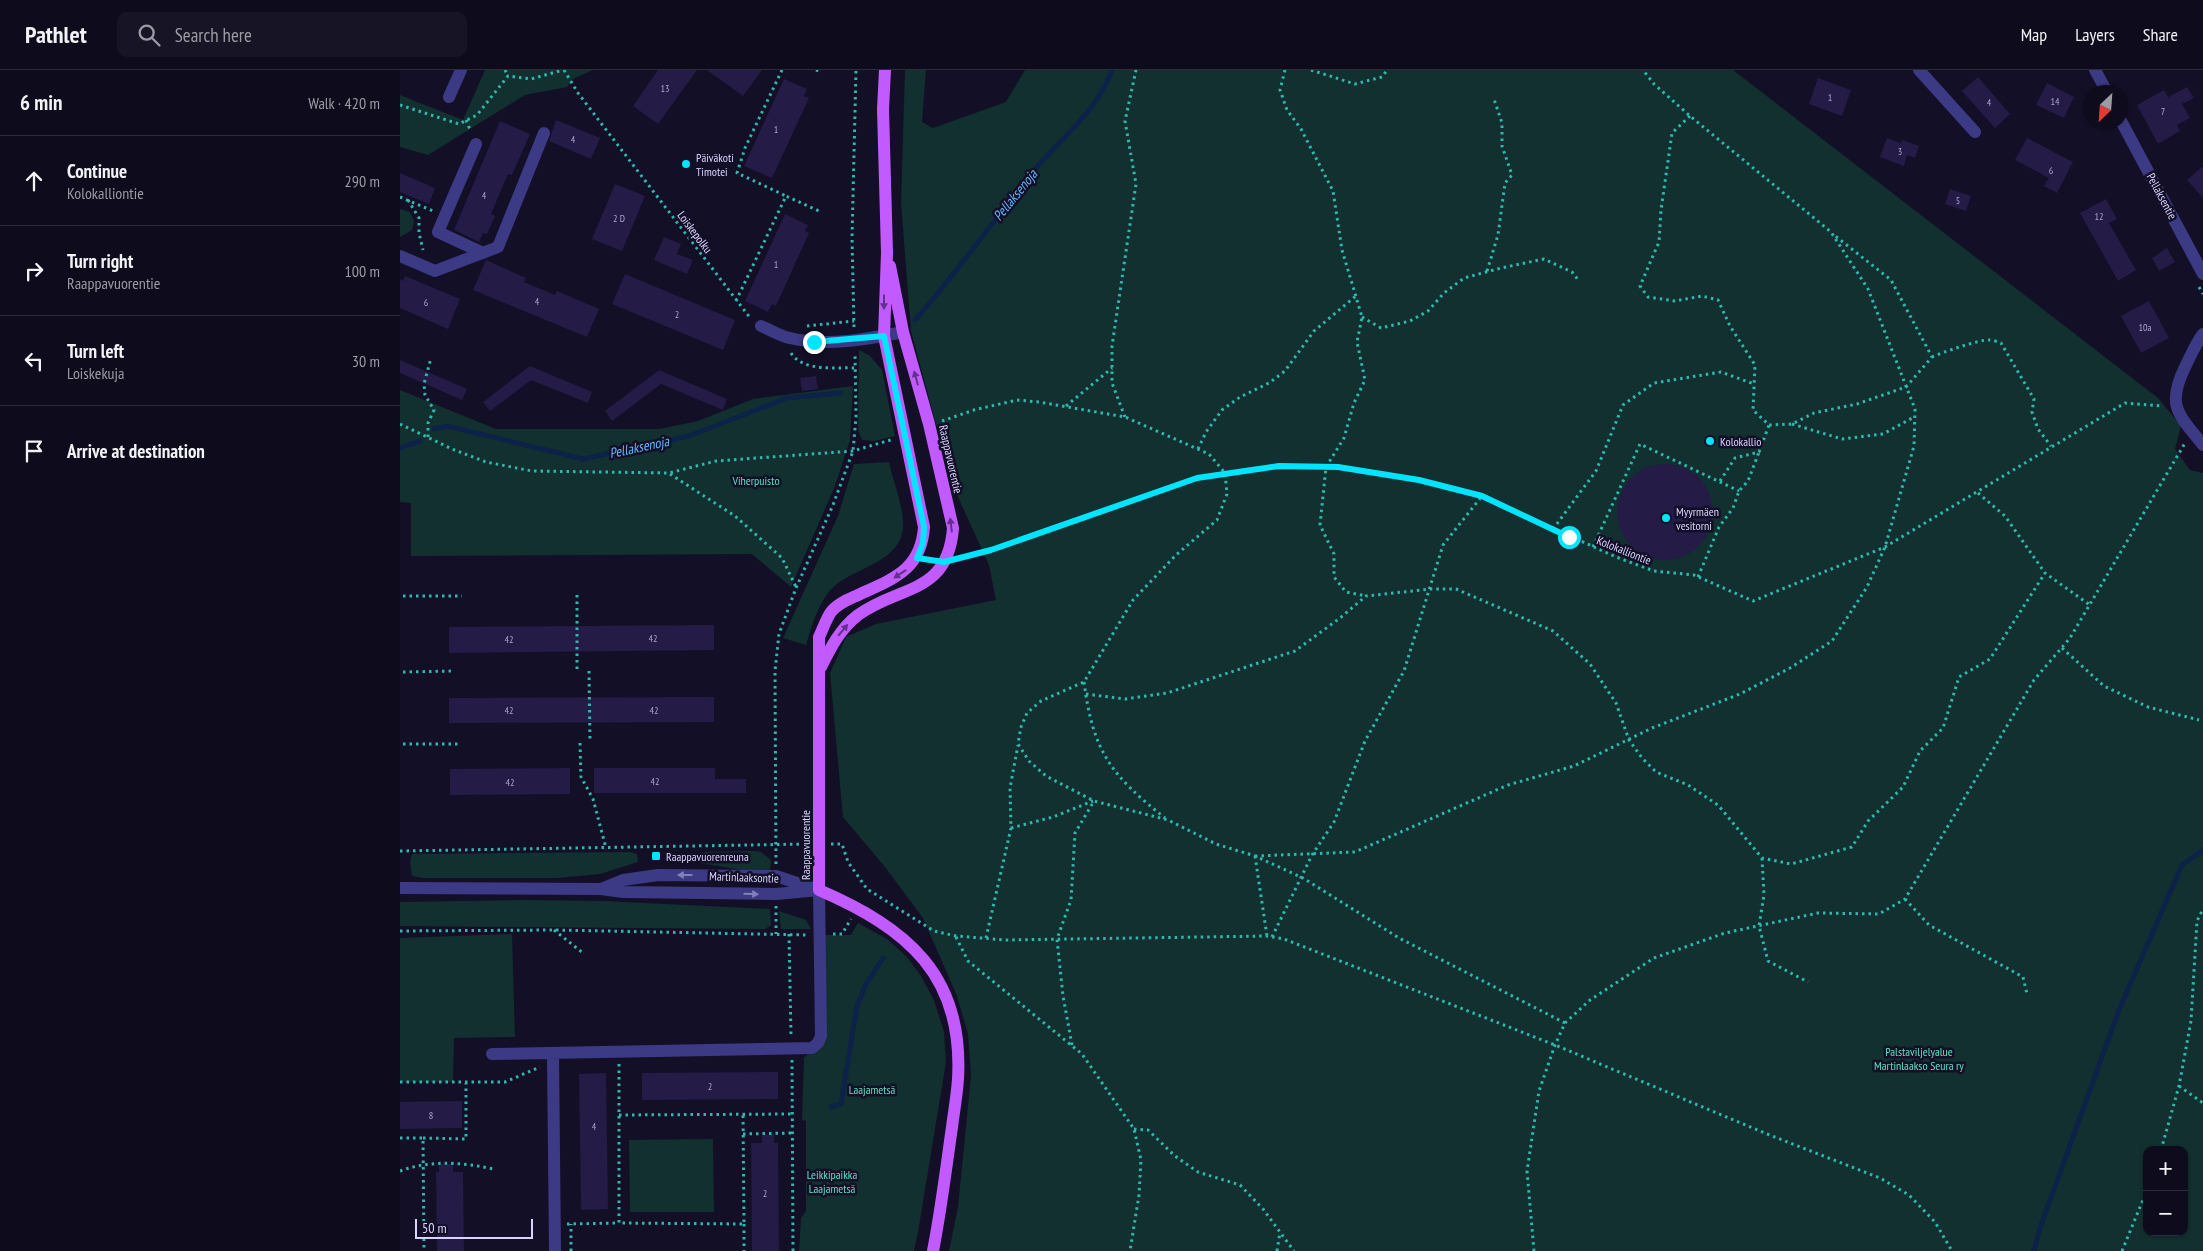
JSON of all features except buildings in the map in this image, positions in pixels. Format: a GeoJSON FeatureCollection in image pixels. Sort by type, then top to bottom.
{"type":"FeatureCollection","features":[{"type":"Feature","properties":{"kind":"main road","name":"Raappavuorentie"},"geometry":{"type":"LineString","coordinates":[[885,70],[883,109],[886,253],[884,336],[924,527],[923,543],[917,558],[906,570],[892,579],[842,602],[830,613],[819,637],[819,890],[858,907],[882,921],[918,953],[946,994],[956,1037],[958,1078],[933,1251]]}},
{"type":"Feature","properties":{"kind":"main road","name":"Raappavuorentie"},"geometry":{"type":"LineString","coordinates":[[819,672],[832,643],[845,626],[860,614],[912,589],[930,578],[944,562],[952,545],[953,528],[929,424],[903,332],[886,253]]}},
{"type":"Feature","properties":{"kind":"street"},"geometry":{"type":"LineString","coordinates":[[449,97],[461,70]]}},
{"type":"Feature","properties":{"kind":"street"},"geometry":{"type":"LineString","coordinates":[[1919,70],[1975,132]]}},
{"type":"Feature","properties":{"kind":"street"},"geometry":{"type":"LineString","coordinates":[[2095,70],[2103,85]]}},
{"type":"Feature","properties":{"kind":"street","name":"Pellaksentie"},"geometry":{"type":"LineString","coordinates":[[2126,130],[2203,274]]}},
{"type":"Feature","properties":{"kind":"street"},"geometry":{"type":"LineString","coordinates":[[400,256],[435,271],[498,247],[544,133]]}},
{"type":"Feature","properties":{"kind":"street"},"geometry":{"type":"LineString","coordinates":[[476,144],[438,232],[483,253]]}},
{"type":"Feature","properties":{"kind":"street"},"geometry":{"type":"LineString","coordinates":[[761,326],[788,338],[814,342],[884,336],[903,332]]}},
{"type":"Feature","properties":{"kind":"street"},"geometry":{"type":"LineString","coordinates":[[2203,334],[2176,387],[2175,397],[2177,407],[2203,446]]}},
{"type":"Feature","properties":{"kind":"street","name":"Martinlaaksontie"},"geometry":{"type":"LineString","coordinates":[[601,889],[623,880],[658,875],[776,876],[819,890]]}},
{"type":"Feature","properties":{"kind":"street","name":"Martinlaaksontie"},"geometry":{"type":"LineString","coordinates":[[400,888],[601,889],[630,892],[776,894],[819,890]]}},
{"type":"Feature","properties":{"kind":"street"},"geometry":{"type":"LineString","coordinates":[[492,1054],[554,1058],[792,1055],[812,1048],[818,1043],[821,1036],[819,890]]}},
{"type":"Feature","properties":{"kind":"street"},"geometry":{"type":"LineString","coordinates":[[554,1058],[555,1251]]}},
{"type":"Feature","properties":{"kind":"path"},"geometry":{"type":"LineString","coordinates":[[505,70],[508,76]]}},
{"type":"Feature","properties":{"kind":"path"},"geometry":{"type":"LineString","coordinates":[[508,76],[531,79],[563,70]]}},
{"type":"Feature","properties":{"kind":"path","name":"Loiskepolku"},"geometry":{"type":"LineString","coordinates":[[563,70],[578,93],[748,317],[761,326]]}},
{"type":"Feature","properties":{"kind":"path"},"geometry":{"type":"LineString","coordinates":[[782,70],[745,148],[737,173],[819,212]]}},
{"type":"Feature","properties":{"kind":"path"},"geometry":{"type":"LineString","coordinates":[[816,70],[821,72]]}},
{"type":"Feature","properties":{"kind":"path"},"geometry":{"type":"LineString","coordinates":[[776,876],[775,672],[779,634],[796,588],[833,505],[853,451],[856,417],[852,238],[856,70]]}},
{"type":"Feature","properties":{"kind":"path"},"geometry":{"type":"LineString","coordinates":[[1125,417],[1112,383],[1112,346],[1136,184],[1126,121],[1136,70]]}},
{"type":"Feature","properties":{"kind":"path"},"geometry":{"type":"LineString","coordinates":[[1285,70],[1280,90],[1287,110],[1301,129],[1333,191],[1342,250],[1362,317],[1357,342],[1365,380],[1354,403],[1344,438],[1326,467],[1320,525],[1334,554],[1334,577],[1346,592],[1366,596],[1431,589],[1456,589],[1554,631],[1590,664],[1616,703],[1629,740],[1642,758],[1656,772],[1688,785],[1718,804],[1762,858],[1764,895],[1759,926],[1768,961],[1808,982]]}},
{"type":"Feature","properties":{"kind":"path"},"geometry":{"type":"LineString","coordinates":[[1311,70],[1355,84],[1382,78],[1387,70]]}},
{"type":"Feature","properties":{"kind":"path"},"geometry":{"type":"LineString","coordinates":[[1643,70],[1654,84],[1690,116],[1892,280],[1932,357]]}},
{"type":"Feature","properties":{"kind":"path"},"geometry":{"type":"LineString","coordinates":[[400,105],[459,124],[477,115],[508,76]]}},
{"type":"Feature","properties":{"kind":"path"},"geometry":{"type":"LineString","coordinates":[[1487,272],[1498,235],[1505,183],[1512,175],[1502,146],[1502,123],[1494,99]]}},
{"type":"Feature","properties":{"kind":"path"},"geometry":{"type":"LineString","coordinates":[[1690,116],[1672,133],[1661,210],[1660,242],[1640,286],[1648,297],[1675,301],[1702,296],[1718,300],[1730,326],[1755,366],[1753,410],[1769,425],[1792,424],[1842,439],[1883,434],[1914,417]]}},
{"type":"Feature","properties":{"kind":"path"},"geometry":{"type":"LineString","coordinates":[[466,120],[470,129]]}},
{"type":"Feature","properties":{"kind":"path"},"geometry":{"type":"LineString","coordinates":[[736,301],[786,196]]}},
{"type":"Feature","properties":{"kind":"path"},"geometry":{"type":"LineString","coordinates":[[400,197],[445,216]]}},
{"type":"Feature","properties":{"kind":"path"},"geometry":{"type":"LineString","coordinates":[[408,200],[419,218],[419,233],[427,268]]}},
{"type":"Feature","properties":{"kind":"path"},"geometry":{"type":"LineString","coordinates":[[1255,856],[1355,852],[1500,788],[1574,766],[1652,728],[1740,694],[1790,668],[1832,641],[1867,587],[1885,547],[1914,446],[1915,409],[1868,289],[1831,232]]}},
{"type":"Feature","properties":{"kind":"path"},"geometry":{"type":"LineString","coordinates":[[1362,317],[1381,328],[1410,321],[1428,311],[1444,293],[1464,278],[1544,259],[1572,272],[1579,281]]}},
{"type":"Feature","properties":{"kind":"path"},"geometry":{"type":"LineString","coordinates":[[1198,449],[1206,432],[1222,410],[1240,397],[1269,383],[1285,371],[1314,331],[1356,295]]}},
{"type":"Feature","properties":{"kind":"path"},"geometry":{"type":"LineString","coordinates":[[804,326],[854,321]]}},
{"type":"Feature","properties":{"kind":"path"},"geometry":{"type":"LineString","coordinates":[[788,338],[790,352],[798,360],[811,366],[855,368]]}},
{"type":"Feature","properties":{"kind":"path"},"geometry":{"type":"LineString","coordinates":[[1792,424],[1814,413],[1858,404],[1906,387],[1932,357],[1944,350],[1960,348],[1988,339],[2001,343],[2034,398],[2032,412],[2038,429],[2051,446]]}},
{"type":"Feature","properties":{"kind":"path"},"geometry":{"type":"LineString","coordinates":[[428,438],[428,423],[434,410],[425,395],[424,384],[431,358]]}},
{"type":"Feature","properties":{"kind":"path"},"geometry":{"type":"LineString","coordinates":[[1066,407],[1112,368]]}},
{"type":"Feature","properties":{"kind":"path"},"geometry":{"type":"LineString","coordinates":[[1553,529],[1596,471],[1623,405],[1654,383],[1721,372],[1754,384]]}},
{"type":"Feature","properties":{"kind":"path"},"geometry":{"type":"LineString","coordinates":[[939,422],[974,410],[1017,400],[1125,417],[1209,454],[1225,473],[1227,494],[1217,520],[1176,555],[1133,600],[1084,682],[1041,701],[1028,713],[1020,727],[1010,788],[1011,828],[986,938]]}},
{"type":"Feature","properties":{"kind":"path","name":"Kolokalliontie"},"geometry":{"type":"LineString","coordinates":[[944,562],[991,550],[1197,478],[1279,466],[1326,467],[1419,480],[1482,496],[1593,547],[1654,571],[1696,576],[1753,601],[1885,547],[1978,493],[2051,446],[2125,403],[2177,407]]}},
{"type":"Feature","properties":{"kind":"path"},"geometry":{"type":"LineString","coordinates":[[400,424],[486,462],[532,471],[669,473],[716,461],[853,451],[895,439]]}},
{"type":"Feature","properties":{"kind":"path"},"geometry":{"type":"LineString","coordinates":[[1696,576],[1719,527],[1733,508],[1739,491],[1748,481],[1769,425]]}},
{"type":"Feature","properties":{"kind":"path"},"geometry":{"type":"LineString","coordinates":[[1534,1251],[1527,1171],[1539,1090],[1555,1044],[1565,1023],[1590,1000],[1654,958],[1725,934],[1818,913],[1879,914],[1905,899],[2034,680],[2062,648],[2090,605],[2192,431]]}},
{"type":"Feature","properties":{"kind":"path"},"geometry":{"type":"LineString","coordinates":[[1593,547],[1640,444],[1739,491]]}},
{"type":"Feature","properties":{"kind":"path"},"geometry":{"type":"LineString","coordinates":[[1720,481],[1735,458],[1759,452]]}},
{"type":"Feature","properties":{"kind":"path"},"geometry":{"type":"LineString","coordinates":[[669,473],[735,516],[782,558],[796,588]]}},
{"type":"Feature","properties":{"kind":"path"},"geometry":{"type":"LineString","coordinates":[[1978,493],[2005,516],[2045,573],[2090,605]]}},
{"type":"Feature","properties":{"kind":"path"},"geometry":{"type":"LineString","coordinates":[[1272,937],[1312,855],[1334,822],[1365,741],[1404,671],[1431,589],[1443,545],[1482,496]]}},
{"type":"Feature","properties":{"kind":"path"},"geometry":{"type":"LineString","coordinates":[[1762,858],[1791,864],[1852,847],[1868,821],[1903,788],[1920,751],[1943,728],[1959,677],[1990,659],[2045,573]]}},
{"type":"Feature","properties":{"kind":"path"},"geometry":{"type":"LineString","coordinates":[[577,595],[577,671]]}},
{"type":"Feature","properties":{"kind":"path"},"geometry":{"type":"LineString","coordinates":[[403,596],[462,596]]}},
{"type":"Feature","properties":{"kind":"path"},"geometry":{"type":"LineString","coordinates":[[1086,694],[1125,699],[1166,693],[1295,651],[1366,596]]}},
{"type":"Feature","properties":{"kind":"path"},"geometry":{"type":"LineString","coordinates":[[2062,648],[2104,686],[2148,707],[2199,720]]}},
{"type":"Feature","properties":{"kind":"path"},"geometry":{"type":"LineString","coordinates":[[403,672],[455,671]]}},
{"type":"Feature","properties":{"kind":"path"},"geometry":{"type":"LineString","coordinates":[[590,671],[590,742]]}},
{"type":"Feature","properties":{"kind":"path"},"geometry":{"type":"LineString","coordinates":[[1084,682],[1088,716],[1098,744],[1112,768],[1135,794],[1168,820]]}},
{"type":"Feature","properties":{"kind":"path"},"geometry":{"type":"LineString","coordinates":[[580,742],[581,777],[593,799],[606,848]]}},
{"type":"Feature","properties":{"kind":"path"},"geometry":{"type":"LineString","coordinates":[[403,744],[458,744]]}},
{"type":"Feature","properties":{"kind":"path"},"geometry":{"type":"LineString","coordinates":[[1018,744],[1029,761],[1046,776],[1094,800],[1168,820],[1216,844],[1255,856],[1302,878],[1399,938],[1565,1023]]}},
{"type":"Feature","properties":{"kind":"path"},"geometry":{"type":"LineString","coordinates":[[1011,828],[1053,817],[1094,800]]}},
{"type":"Feature","properties":{"kind":"path"},"geometry":{"type":"LineString","coordinates":[[1072,1045],[1063,996],[1057,938],[1071,900],[1075,833],[1094,800]]}},
{"type":"Feature","properties":{"kind":"path"},"geometry":{"type":"LineString","coordinates":[[400,850],[842,844],[848,862],[867,889],[934,931],[956,936],[986,938],[1267,936],[1284,939],[1555,1044],[1758,1131],[1880,1178],[1909,1195],[1935,1222],[1952,1251]]}},
{"type":"Feature","properties":{"kind":"path"},"geometry":{"type":"LineString","coordinates":[[1255,856],[1267,936]]}},
{"type":"Feature","properties":{"kind":"path"},"geometry":{"type":"LineString","coordinates":[[400,931],[554,930],[842,934],[867,889]]}},
{"type":"Feature","properties":{"kind":"path"},"geometry":{"type":"LineString","coordinates":[[776,894],[776,934]]}},
{"type":"Feature","properties":{"kind":"path"},"geometry":{"type":"LineString","coordinates":[[1905,899],[1929,925],[2023,977],[2027,994]]}},
{"type":"Feature","properties":{"kind":"path"},"geometry":{"type":"LineString","coordinates":[[2162,1146],[2179,1086],[2191,1021],[2197,921],[2203,909]]}},
{"type":"Feature","properties":{"kind":"path"},"geometry":{"type":"LineString","coordinates":[[554,930],[583,953]]}},
{"type":"Feature","properties":{"kind":"path"},"geometry":{"type":"LineString","coordinates":[[789,934],[793,1251]]}},
{"type":"Feature","properties":{"kind":"path"},"geometry":{"type":"LineString","coordinates":[[956,936],[968,961],[1082,1054],[1134,1129],[1142,1160],[1130,1251]]}},
{"type":"Feature","properties":{"kind":"path"},"geometry":{"type":"LineString","coordinates":[[782,1060],[792,1055]]}},
{"type":"Feature","properties":{"kind":"path"},"geometry":{"type":"LineString","coordinates":[[400,1082],[505,1082],[554,1058]]}},
{"type":"Feature","properties":{"kind":"path"},"geometry":{"type":"LineString","coordinates":[[619,1223],[619,1061],[628,1061]]}},
{"type":"Feature","properties":{"kind":"path"},"geometry":{"type":"LineString","coordinates":[[400,1138],[466,1138],[466,1082]]}},
{"type":"Feature","properties":{"kind":"path"},"geometry":{"type":"LineString","coordinates":[[2179,1086],[2203,1103]]}},
{"type":"Feature","properties":{"kind":"path"},"geometry":{"type":"LineString","coordinates":[[743,1114],[744,1251]]}},
{"type":"Feature","properties":{"kind":"path"},"geometry":{"type":"LineString","coordinates":[[619,1115],[792,1114]]}},
{"type":"Feature","properties":{"kind":"path"},"geometry":{"type":"LineString","coordinates":[[1134,1129],[1148,1130],[1175,1156],[1198,1172],[1240,1185],[1263,1209],[1294,1251]]}},
{"type":"Feature","properties":{"kind":"path"},"geometry":{"type":"LineString","coordinates":[[743,1134],[792,1133]]}},
{"type":"Feature","properties":{"kind":"path"},"geometry":{"type":"LineString","coordinates":[[423,1138],[424,1251]]}},
{"type":"Feature","properties":{"kind":"path"},"geometry":{"type":"LineString","coordinates":[[400,1171],[423,1165],[451,1163],[493,1170]]}},
{"type":"Feature","properties":{"kind":"path"},"geometry":{"type":"LineString","coordinates":[[2122,1251],[2147,1191]]}},
{"type":"Feature","properties":{"kind":"path"},"geometry":{"type":"LineString","coordinates":[[563,1224],[744,1224]]}},
{"type":"Feature","properties":{"kind":"path"},"geometry":{"type":"LineString","coordinates":[[571,1224],[571,1251]]}},
{"type":"Feature","properties":{"kind":"path"},"geometry":{"type":"LineString","coordinates":[[1277,1251],[1280,1232]]}},
{"type":"Feature","properties":{"kind":"green space"},"geometry":{"type":"Polygon","coordinates":[[[485,70],[593,70],[573,79],[567,87],[525,95],[428,155],[400,147],[400,95],[463,120],[485,70]]]}},
{"type":"Feature","properties":{"kind":"green space","name":"Palstaviljelyalue Martinlaakso Seura ry"},"geometry":{"type":"Polygon","coordinates":[[[905,70],[926,70],[922,122],[933,128],[1006,102],[1025,70],[1733,70],[2158,398],[2181,426],[2175,449],[2190,470],[2203,473],[2203,1251],[949,1251],[958,1207],[971,1076],[968,1034],[957,996],[923,918],[885,867],[843,817],[830,673],[846,637],[876,624],[996,600],[989,565],[952,484],[911,331],[901,203],[905,70]]]}},
{"type":"Feature","properties":{"kind":"green space"},"geometry":{"type":"Polygon","coordinates":[[[400,209],[410,212],[414,221],[412,230],[400,237],[400,209]]]}},
{"type":"Feature","properties":{"kind":"green space"},"geometry":{"type":"Polygon","coordinates":[[[859,350],[869,355],[882,370],[895,436],[874,441],[862,440],[858,430],[859,350]]]}},
{"type":"Feature","properties":{"kind":"green space","name":"Viherpuisto"},"geometry":{"type":"Polygon","coordinates":[[[853,386],[850,440],[835,486],[791,587],[752,554],[411,556],[411,503],[400,502],[400,390],[496,429],[659,429],[698,421],[753,399],[853,386]]]}},
{"type":"Feature","properties":{"kind":"green space"},"geometry":{"type":"Polygon","coordinates":[[[889,462],[903,522],[902,535],[897,545],[889,554],[837,584],[831,590],[817,612],[806,645],[783,638],[838,516],[854,464],[889,462]]]}},
{"type":"Feature","properties":{"kind":"green space"},"geometry":{"type":"Polygon","coordinates":[[[630,852],[637,854],[638,862],[600,874],[557,878],[424,878],[412,876],[410,862],[412,854],[630,852]]]}},
{"type":"Feature","properties":{"kind":"green space"},"geometry":{"type":"Polygon","coordinates":[[[701,852],[761,852],[771,860],[770,871],[760,873],[699,863],[699,853],[701,852]]]}},
{"type":"Feature","properties":{"kind":"green space"},"geometry":{"type":"Polygon","coordinates":[[[603,901],[770,909],[771,925],[765,929],[400,926],[400,902],[603,901]]]}},
{"type":"Feature","properties":{"kind":"green space"},"geometry":{"type":"Polygon","coordinates":[[[779,911],[806,920],[811,929],[781,929],[779,911]]]}},
{"type":"Feature","properties":{"kind":"green space","name":"Laajametsä"},"geometry":{"type":"Polygon","coordinates":[[[858,923],[887,939],[907,957],[921,976],[934,1000],[944,1032],[946,1062],[918,1232],[914,1251],[799,1251],[801,1218],[806,1211],[806,1121],[802,1120],[804,1058],[818,1043],[820,935],[851,935],[858,923]]]}},
{"type":"Feature","properties":{"kind":"green space"},"geometry":{"type":"Polygon","coordinates":[[[512,934],[515,1037],[454,1038],[453,1082],[400,1082],[400,938],[512,934]]]}},
{"type":"Feature","properties":{"kind":"green space"},"geometry":{"type":"Polygon","coordinates":[[[713,1139],[714,1212],[630,1212],[629,1140],[713,1139]]]}},
{"type":"Feature","properties":{"kind":"waterway","name":"Pellaksenoja"},"geometry":{"type":"LineString","coordinates":[[915,320],[1031,174],[1087,113],[1105,86],[1112,70]]}},
{"type":"Feature","properties":{"kind":"waterway","name":"Pellaksenoja"},"geometry":{"type":"LineString","coordinates":[[434,429],[447,426],[583,459],[689,436],[787,398],[841,393]]}},
{"type":"Feature","properties":{"kind":"waterway","name":"Pellaksenoja"},"geometry":{"type":"LineString","coordinates":[[400,448],[420,441]]}},
{"type":"Feature","properties":{"kind":"waterway"},"geometry":{"type":"LineString","coordinates":[[2034,1251],[2040,1228],[2119,1010],[2182,865],[2203,850]]}},
{"type":"Feature","properties":{"kind":"waterway"},"geometry":{"type":"LineString","coordinates":[[831,1107],[841,1104],[857,1006],[866,984],[883,958]]}},
{"type":"Feature","properties":{"kind":"place","name":"Päiväkoti Timotei"},"geometry":{"type":"Point","coordinates":[686,164]}},
{"type":"Feature","properties":{"kind":"place","name":"Kolokallio"},"geometry":{"type":"Point","coordinates":[1710,441]}},
{"type":"Feature","properties":{"kind":"place","name":"Myyrmäen vesitorni"},"geometry":{"type":"Point","coordinates":[1666,518]}},
{"type":"Feature","properties":{"kind":"place","name":"Raappavuorenreuna"},"geometry":{"type":"Point","coordinates":[656,856]}},
{"type":"Feature","properties":{"kind":"route"},"geometry":{"type":"LineString","coordinates":[[814,342],[884,336],[924,527],[923,543],[917,558],[944,562],[991,550],[1197,478],[1279,466],[1338,467],[1419,480],[1482,496],[1569,537]]}},
{"type":"Feature","properties":{"kind":"park label","name":"Leikkipaikka Laajametsä"},"geometry":{"type":"Point","coordinates":[832,1181]}}]}
